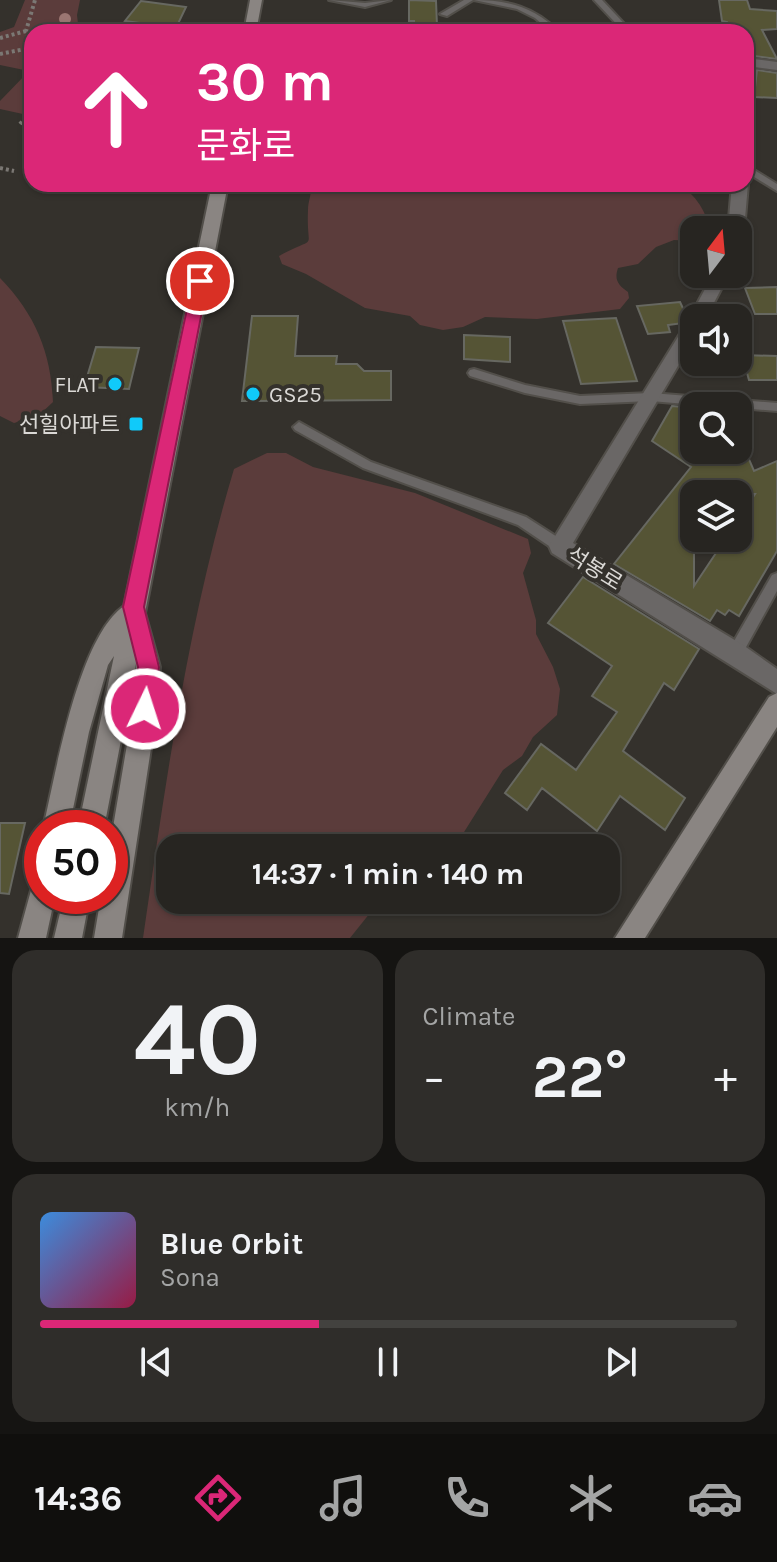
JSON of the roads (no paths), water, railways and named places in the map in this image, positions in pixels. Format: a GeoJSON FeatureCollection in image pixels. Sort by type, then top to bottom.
{"type":"FeatureCollection","features":[{"type":"Feature","properties":{"kind":"main road"},"geometry":{"type":"LineString","coordinates":[[252,24],[256,0]]}},
{"type":"Feature","properties":{"kind":"main road"},"geometry":{"type":"LineString","coordinates":[[94,810],[218,192]]}},
{"type":"Feature","properties":{"kind":"main road"},"geometry":{"type":"LineString","coordinates":[[60,810],[77,732],[98,660],[133,607]]}},
{"type":"Feature","properties":{"kind":"main road"},"geometry":{"type":"LineString","coordinates":[[108,938],[145,709],[148,667],[133,607]]}},
{"type":"Feature","properties":{"kind":"main road"},"geometry":{"type":"LineString","coordinates":[[629,938],[777,705]]}},
{"type":"Feature","properties":{"kind":"main road"},"geometry":{"type":"LineString","coordinates":[[32,938],[37,914]]}},
{"type":"Feature","properties":{"kind":"main road"},"geometry":{"type":"LineString","coordinates":[[68,938],[73,914]]}},
{"type":"Feature","properties":{"kind":"street"},"geometry":{"type":"LineString","coordinates":[[754,63],[777,66]]}},
{"type":"Feature","properties":{"kind":"street"},"geometry":{"type":"LineString","coordinates":[[737,216],[739,192]]}},
{"type":"Feature","properties":{"kind":"street","name":"석봉로"},"geometry":{"type":"LineString","coordinates":[[680,348],[560,546],[735,653],[777,683]]}},
{"type":"Feature","properties":{"kind":"lane"},"geometry":{"type":"LineString","coordinates":[[333,0],[365,5],[387,0]]}},
{"type":"Feature","properties":{"kind":"lane"},"geometry":{"type":"LineString","coordinates":[[444,14],[469,0]]}},
{"type":"Feature","properties":{"kind":"lane"},"geometry":{"type":"LineString","coordinates":[[478,0],[523,7],[536,13],[547,24]]}},
{"type":"Feature","properties":{"kind":"lane"},"geometry":{"type":"LineString","coordinates":[[598,0],[620,24]]}},
{"type":"Feature","properties":{"kind":"lane"},"geometry":{"type":"LineString","coordinates":[[754,173],[777,188]]}},
{"type":"Feature","properties":{"kind":"lane"},"geometry":{"type":"LineString","coordinates":[[474,373],[525,389],[580,400],[651,397],[777,407]]}},
{"type":"Feature","properties":{"kind":"lane"},"geometry":{"type":"LineString","coordinates":[[299,427],[367,465],[522,521],[560,546]]}},
{"type":"Feature","properties":{"kind":"lane"},"geometry":{"type":"LineString","coordinates":[[735,653],[777,579]]}},
{"type":"Feature","properties":{"kind":"place","name":"FLAT"},"geometry":{"type":"Point","coordinates":[115,384]}},
{"type":"Feature","properties":{"kind":"place","name":"GS25"},"geometry":{"type":"Point","coordinates":[253,394]}},
{"type":"Feature","properties":{"kind":"place","name":"선힐아파트"},"geometry":{"type":"Point","coordinates":[136,424]}}]}
